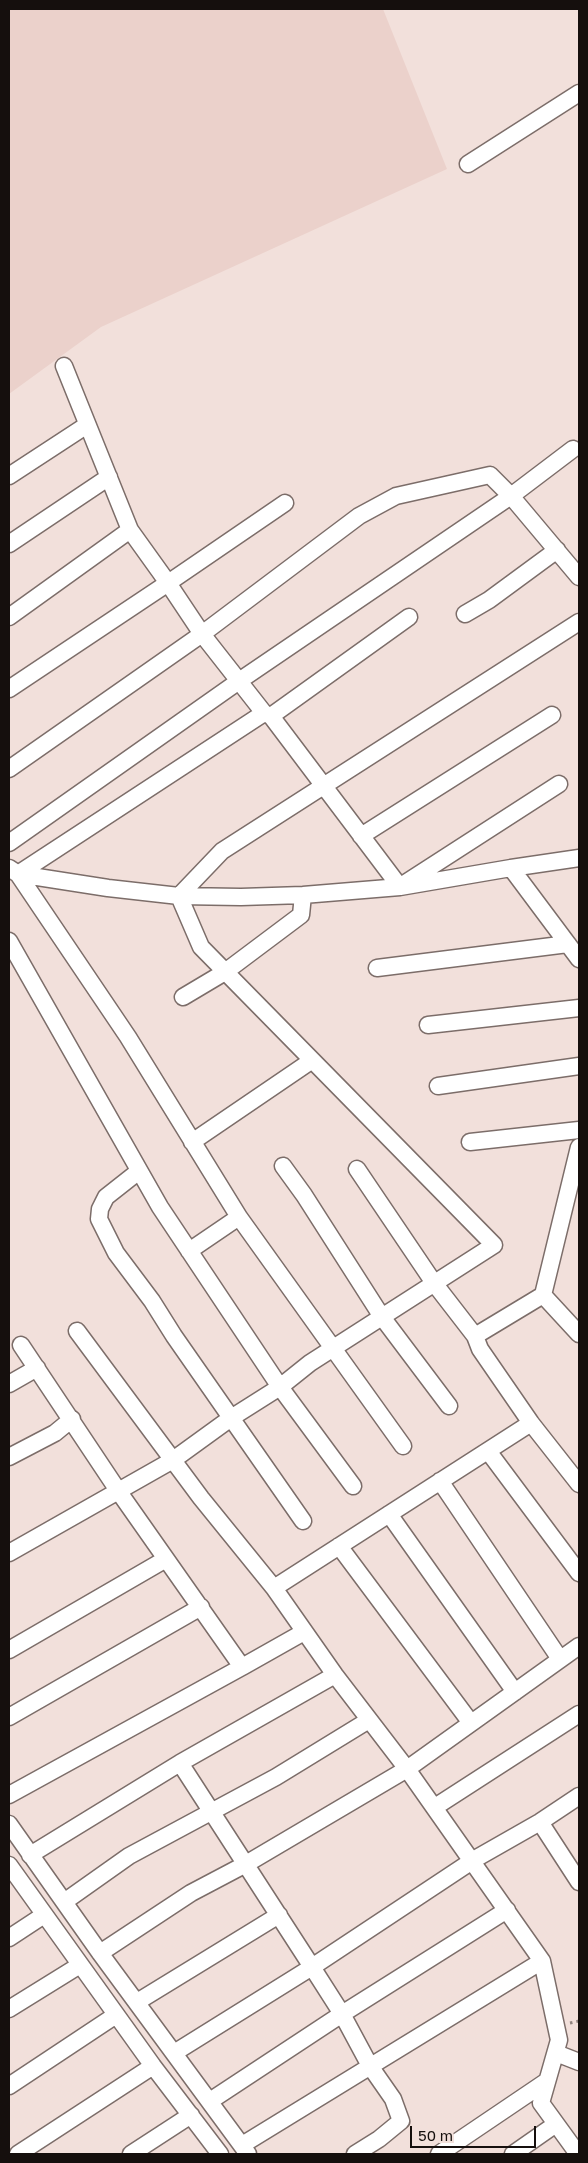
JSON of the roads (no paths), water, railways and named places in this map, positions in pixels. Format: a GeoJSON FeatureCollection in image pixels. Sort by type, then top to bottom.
{"type":"FeatureCollection","features":[{"type":"Feature","properties":{"kind":"street"},"geometry":{"type":"LineString","coordinates":[[468,164],[579,93]]}},
{"type":"Feature","properties":{"kind":"street"},"geometry":{"type":"LineString","coordinates":[[64,366],[130,530],[202,634],[323,785],[400,886]]}},
{"type":"Feature","properties":{"kind":"street"},"geometry":{"type":"LineString","coordinates":[[9,476],[87,425]]}},
{"type":"Feature","properties":{"kind":"street"},"geometry":{"type":"LineString","coordinates":[[9,843],[239,681],[511,496],[573,449]]}},
{"type":"Feature","properties":{"kind":"street"},"geometry":{"type":"LineString","coordinates":[[9,769],[202,634],[359,516],[396,496],[490,475],[511,496],[579,577]]}},
{"type":"Feature","properties":{"kind":"street"},"geometry":{"type":"LineString","coordinates":[[9,544],[109,477]]}},
{"type":"Feature","properties":{"kind":"street"},"geometry":{"type":"LineString","coordinates":[[9,689],[285,503]]}},
{"type":"Feature","properties":{"kind":"street"},"geometry":{"type":"LineString","coordinates":[[9,617],[130,530]]}},
{"type":"Feature","properties":{"kind":"street"},"geometry":{"type":"LineString","coordinates":[[465,614],[489,600],[557,550]]}},
{"type":"Feature","properties":{"kind":"street"},"geometry":{"type":"LineString","coordinates":[[13,871],[267,714],[409,617]]}},
{"type":"Feature","properties":{"kind":"street"},"geometry":{"type":"LineString","coordinates":[[179,896],[222,851],[579,622]]}},
{"type":"Feature","properties":{"kind":"street"},"geometry":{"type":"LineString","coordinates":[[361,836],[552,715]]}},
{"type":"Feature","properties":{"kind":"street"},"geometry":{"type":"LineString","coordinates":[[400,886],[559,784]]}},
{"type":"Feature","properties":{"kind":"street"},"geometry":{"type":"LineString","coordinates":[[13,871],[108,888],[179,896],[241,897],[303,895],[400,886],[579,858]]}},
{"type":"Feature","properties":{"kind":"street"},"geometry":{"type":"LineString","coordinates":[[511,868],[579,958]]}},
{"type":"Feature","properties":{"kind":"street"},"geometry":{"type":"LineString","coordinates":[[13,871],[128,1037],[239,1217],[403,1446]]}},
{"type":"Feature","properties":{"kind":"street"},"geometry":{"type":"LineString","coordinates":[[183,997],[225,972],[300,915],[303,895]]}},
{"type":"Feature","properties":{"kind":"street"},"geometry":{"type":"LineString","coordinates":[[9,1553],[173,1460],[231,1418],[280,1387],[310,1363],[494,1245],[201,947],[179,896]]}},
{"type":"Feature","properties":{"kind":"street"},"geometry":{"type":"LineString","coordinates":[[9,941],[139,1171],[189,1251],[280,1387],[353,1486]]}},
{"type":"Feature","properties":{"kind":"street"},"geometry":{"type":"LineString","coordinates":[[377,968],[568,944]]}},
{"type":"Feature","properties":{"kind":"street"},"geometry":{"type":"LineString","coordinates":[[428,1025],[579,1008]]}},
{"type":"Feature","properties":{"kind":"street"},"geometry":{"type":"LineString","coordinates":[[192,1142],[311,1061]]}},
{"type":"Feature","properties":{"kind":"street"},"geometry":{"type":"LineString","coordinates":[[438,1086],[579,1066]]}},
{"type":"Feature","properties":{"kind":"street"},"geometry":{"type":"LineString","coordinates":[[470,1142],[579,1130]]}},
{"type":"Feature","properties":{"kind":"street"},"geometry":{"type":"LineString","coordinates":[[475,1336],[543,1295],[579,1147]]}},
{"type":"Feature","properties":{"kind":"street"},"geometry":{"type":"LineString","coordinates":[[283,1166],[304,1195],[382,1317],[449,1406]]}},
{"type":"Feature","properties":{"kind":"street"},"geometry":{"type":"LineString","coordinates":[[357,1169],[434,1283],[475,1336],[480,1349],[531,1423],[579,1484]]}},
{"type":"Feature","properties":{"kind":"street"},"geometry":{"type":"LineString","coordinates":[[139,1171],[106,1197],[100,1209],[98,1219],[116,1253],[152,1301],[303,1522]]}},
{"type":"Feature","properties":{"kind":"street"},"geometry":{"type":"LineString","coordinates":[[189,1251],[239,1217]]}},
{"type":"Feature","properties":{"kind":"street"},"geometry":{"type":"LineString","coordinates":[[543,1295],[579,1334]]}},
{"type":"Feature","properties":{"kind":"street"},"geometry":{"type":"LineString","coordinates":[[77,1331],[173,1460],[274,1588],[304,1632],[435,1807],[542,1961],[560,2040],[541,2103],[578,2154]]}},
{"type":"Feature","properties":{"kind":"street"},"geometry":{"type":"LineString","coordinates":[[21,1345],[118,1492],[242,1667]]}},
{"type":"Feature","properties":{"kind":"street"},"geometry":{"type":"LineString","coordinates":[[9,1384],[37,1368]]}},
{"type":"Feature","properties":{"kind":"street"},"geometry":{"type":"LineString","coordinates":[[9,1457],[55,1433],[72,1420]]}},
{"type":"Feature","properties":{"kind":"street"},"geometry":{"type":"LineString","coordinates":[[274,1588],[531,1423]]}},
{"type":"Feature","properties":{"kind":"street"},"geometry":{"type":"LineString","coordinates":[[488,1451],[579,1574]]}},
{"type":"Feature","properties":{"kind":"street"},"geometry":{"type":"LineString","coordinates":[[440,1481],[560,1660]]}},
{"type":"Feature","properties":{"kind":"street"},"geometry":{"type":"LineString","coordinates":[[389,1514],[515,1692]]}},
{"type":"Feature","properties":{"kind":"street"},"geometry":{"type":"LineString","coordinates":[[339,1546],[471,1723]]}},
{"type":"Feature","properties":{"kind":"street"},"geometry":{"type":"LineString","coordinates":[[9,1650],[166,1559]]}},
{"type":"Feature","properties":{"kind":"street"},"geometry":{"type":"LineString","coordinates":[[9,1717],[201,1607]]}},
{"type":"Feature","properties":{"kind":"street"},"geometry":{"type":"LineString","coordinates":[[9,1795],[304,1632]]}},
{"type":"Feature","properties":{"kind":"street"},"geometry":{"type":"LineString","coordinates":[[100,1953],[191,1893],[246,1864],[407,1769],[579,1646]]}},
{"type":"Feature","properties":{"kind":"street"},"geometry":{"type":"LineString","coordinates":[[30,1854],[180,1763],[335,1674]]}},
{"type":"Feature","properties":{"kind":"street"},"geometry":{"type":"LineString","coordinates":[[435,1807],[579,1714]]}},
{"type":"Feature","properties":{"kind":"street"},"geometry":{"type":"LineString","coordinates":[[64,1902],[129,1856],[276,1777],[369,1720]]}},
{"type":"Feature","properties":{"kind":"street"},"geometry":{"type":"LineString","coordinates":[[180,1763],[342,2014],[370,2066],[393,2099],[401,2121],[379,2139],[354,2154]]}},
{"type":"Feature","properties":{"kind":"street"},"geometry":{"type":"LineString","coordinates":[[174,2053],[312,1967],[472,1861],[540,1822],[579,1796]]}},
{"type":"Feature","properties":{"kind":"street"},"geometry":{"type":"LineString","coordinates":[[540,1822],[579,1882]]}},
{"type":"Feature","properties":{"kind":"street"},"geometry":{"type":"LineString","coordinates":[[9,1824],[100,1953],[245,2150],[370,2066],[542,1961]]}},
{"type":"Feature","properties":{"kind":"street"},"geometry":{"type":"LineString","coordinates":[[9,1866],[153,2066],[220,2154]]}},
{"type":"Feature","properties":{"kind":"street"},"geometry":{"type":"LineString","coordinates":[[210,2101],[342,2014],[507,1910]]}},
{"type":"Feature","properties":{"kind":"street"},"geometry":{"type":"LineString","coordinates":[[9,1938],[44,1915]]}},
{"type":"Feature","properties":{"kind":"street"},"geometry":{"type":"LineString","coordinates":[[137,2002],[279,1915]]}},
{"type":"Feature","properties":{"kind":"street"},"geometry":{"type":"LineString","coordinates":[[9,2009],[80,1965]]}},
{"type":"Feature","properties":{"kind":"street"},"geometry":{"type":"LineString","coordinates":[[9,2086],[116,2015]]}},
{"type":"Feature","properties":{"kind":"street"},"geometry":{"type":"LineString","coordinates":[[556,2053],[579,2062]]}},
{"type":"Feature","properties":{"kind":"street"},"geometry":{"type":"LineString","coordinates":[[18,2154],[153,2066]]}},
{"type":"Feature","properties":{"kind":"street"},"geometry":{"type":"LineString","coordinates":[[439,2154],[547,2081]]}},
{"type":"Feature","properties":{"kind":"street"},"geometry":{"type":"LineString","coordinates":[[131,2154],[190,2115]]}},
{"type":"Feature","properties":{"kind":"street"},"geometry":{"type":"LineString","coordinates":[[513,2154],[556,2124]]}}]}
